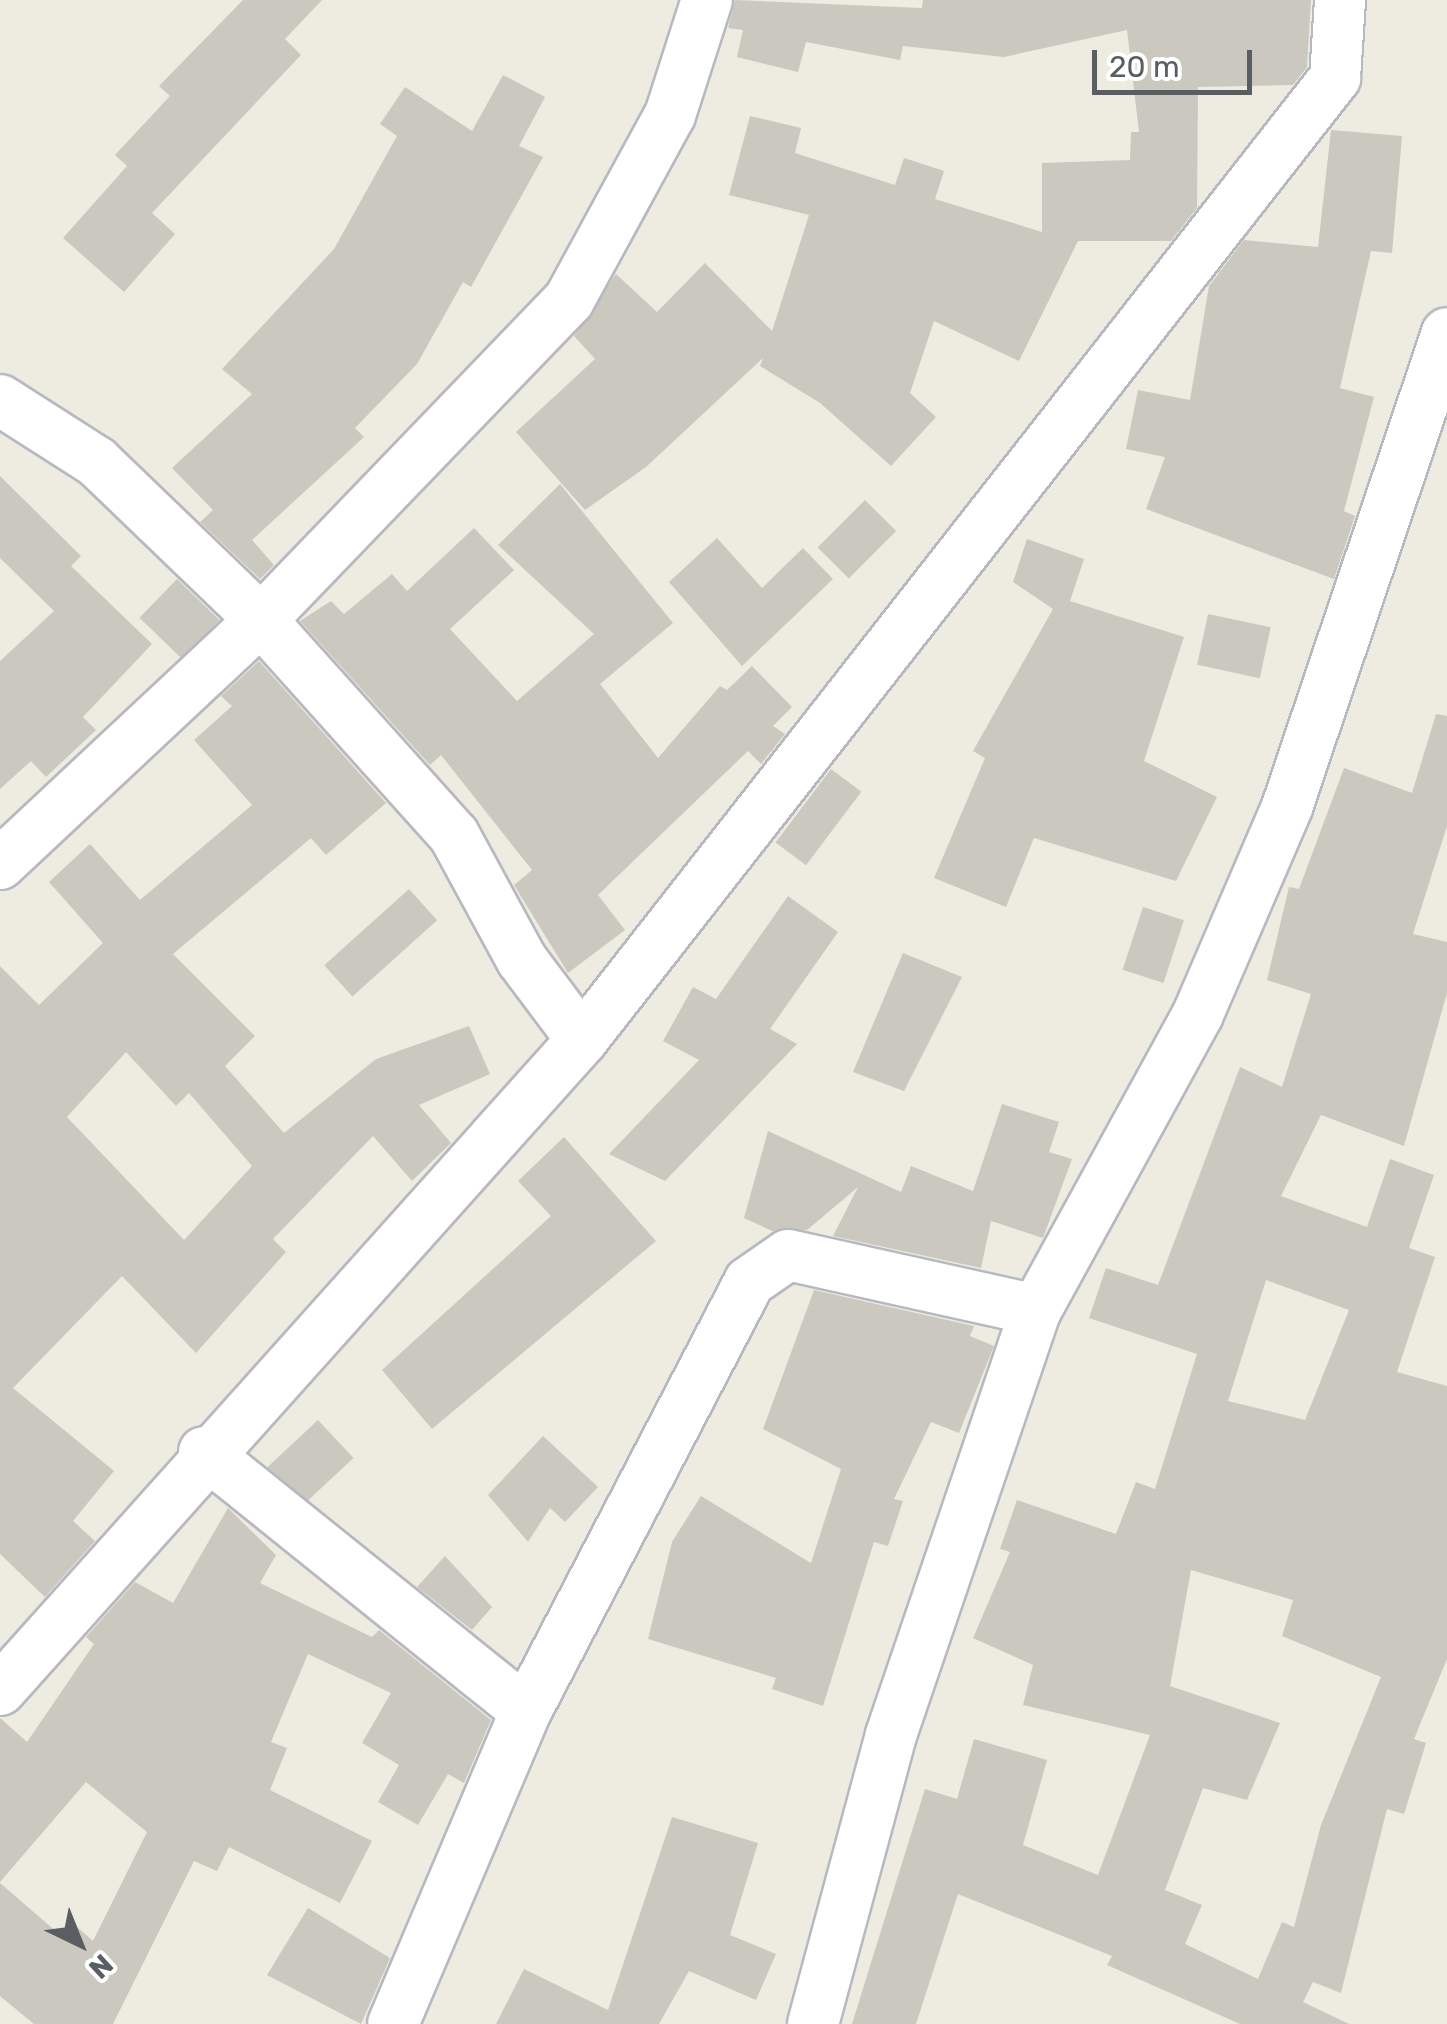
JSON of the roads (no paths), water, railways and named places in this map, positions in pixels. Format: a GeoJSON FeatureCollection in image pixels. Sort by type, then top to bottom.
{"type":"FeatureCollection","features":[{"type":"Feature","properties":{"kind":"street"},"geometry":{"type":"LineString","coordinates":[[0,864],[261,620],[569,300],[670,115],[707,0]]}},
{"type":"Feature","properties":{"kind":"street"},"geometry":{"type":"LineString","coordinates":[[0,1690],[204,1452],[582,1040],[1335,78],[1340,0]]}},
{"type":"Feature","properties":{"kind":"street"},"geometry":{"type":"LineString","coordinates":[[813,2024],[891,1735],[1036,1310],[1198,1014],[1287,806],[1447,333]]}},
{"type":"Feature","properties":{"kind":"street"},"geometry":{"type":"LineString","coordinates":[[0,400],[97,462],[261,620],[454,835],[522,960],[582,1040]]}},
{"type":"Feature","properties":{"kind":"street"},"geometry":{"type":"LineString","coordinates":[[393,2024],[526,1711],[765,1265],[788,1255],[1036,1310]]}},
{"type":"Feature","properties":{"kind":"street"},"geometry":{"type":"LineString","coordinates":[[204,1452],[526,1711]]}}]}
